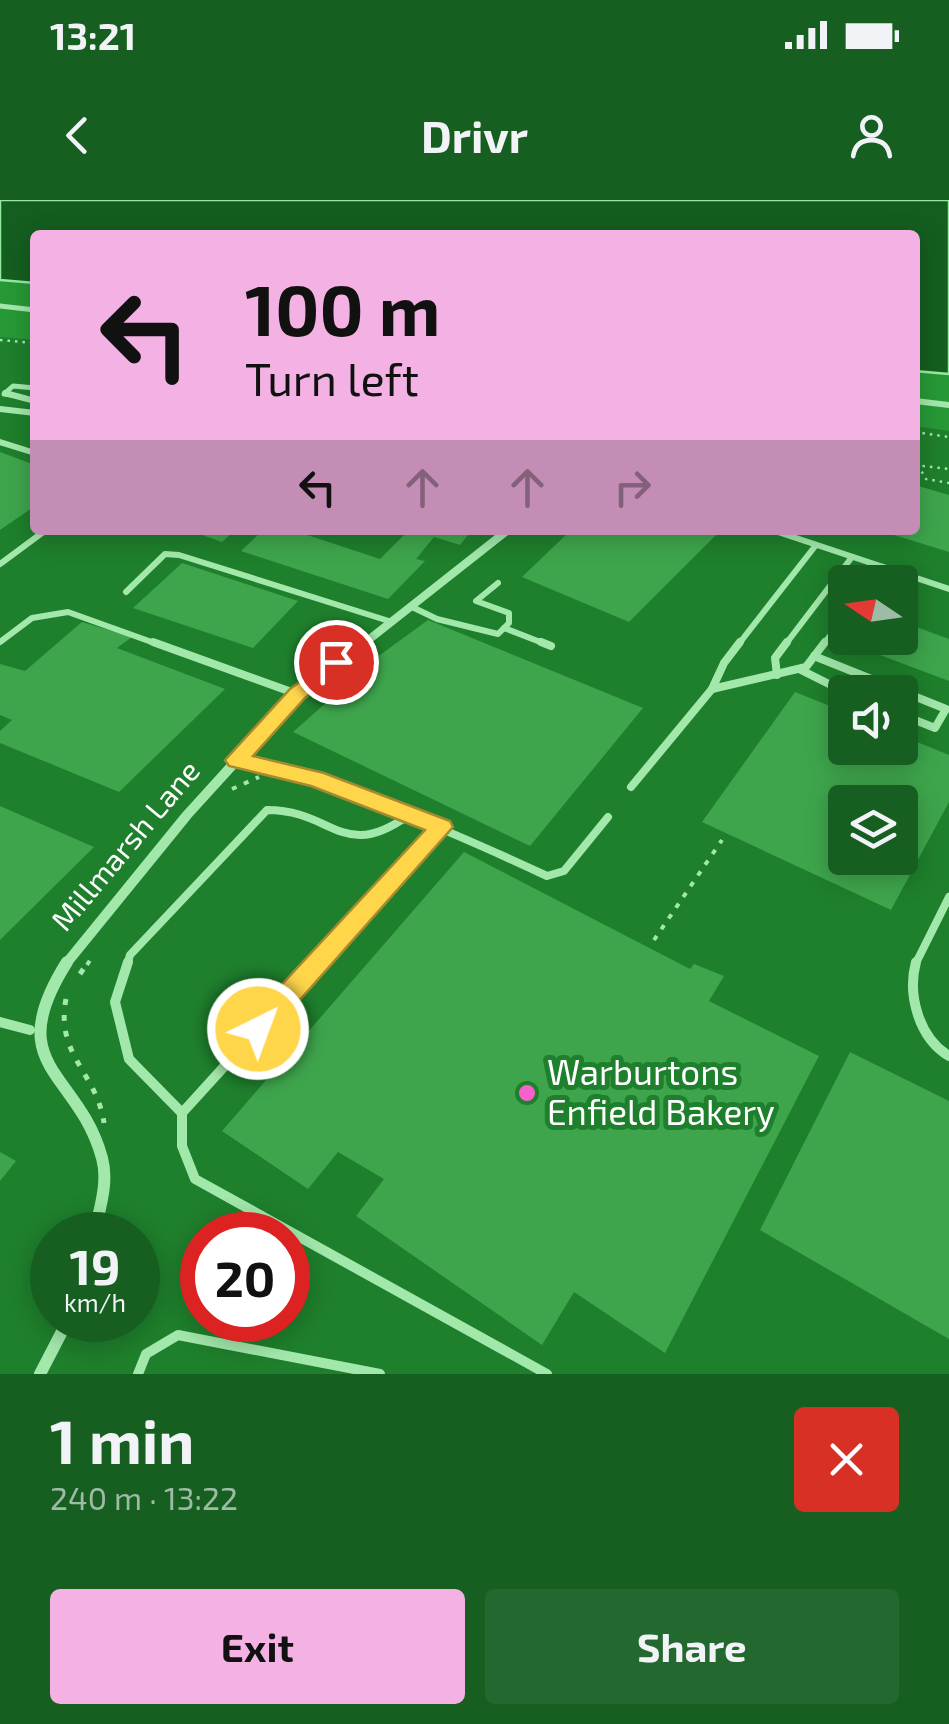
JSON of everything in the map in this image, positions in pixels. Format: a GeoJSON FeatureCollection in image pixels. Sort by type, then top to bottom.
{"type":"FeatureCollection","features":[{"type":"Feature","properties":{"kind":"street","name":"Millmarsh Lane"},"geometry":{"type":"LineString","coordinates":[[30,1030],[40,996],[66,959],[297,694],[502,535]]}},
{"type":"Feature","properties":{"kind":"street"},"geometry":{"type":"LineString","coordinates":[[30,1030],[41,1068],[96,1140],[105,1187],[99,1212]]}},
{"type":"Feature","properties":{"kind":"street"},"geometry":{"type":"LineString","coordinates":[[40,1374],[57,1342]]}},
{"type":"Feature","properties":{"kind":"lane"},"geometry":{"type":"LineString","coordinates":[[0,306],[30,309]]}},
{"type":"Feature","properties":{"kind":"lane"},"geometry":{"type":"LineString","coordinates":[[30,388],[13,386],[4,394],[30,399]]}},
{"type":"Feature","properties":{"kind":"lane"},"geometry":{"type":"LineString","coordinates":[[920,402],[949,405]]}},
{"type":"Feature","properties":{"kind":"lane"},"geometry":{"type":"LineString","coordinates":[[0,410],[30,413]]}},
{"type":"Feature","properties":{"kind":"lane"},"geometry":{"type":"LineString","coordinates":[[0,442],[30,451]]}},
{"type":"Feature","properties":{"kind":"lane"},"geometry":{"type":"LineString","coordinates":[[0,564],[39,535]]}},
{"type":"Feature","properties":{"kind":"lane"},"geometry":{"type":"LineString","coordinates":[[787,535],[877,565]]}},
{"type":"Feature","properties":{"kind":"lane"},"geometry":{"type":"LineString","coordinates":[[631,787],[712,689],[724,663],[816,545]]}},
{"type":"Feature","properties":{"kind":"lane"},"geometry":{"type":"LineString","coordinates":[[126,592],[165,554],[179,555],[392,622]]}},
{"type":"Feature","properties":{"kind":"lane"},"geometry":{"type":"LineString","coordinates":[[778,675],[775,658],[852,557]]}},
{"type":"Feature","properties":{"kind":"lane"},"geometry":{"type":"LineString","coordinates":[[918,579],[949,589]]}},
{"type":"Feature","properties":{"kind":"lane"},"geometry":{"type":"LineString","coordinates":[[412,607],[437,620],[498,634],[512,616],[476,601],[498,583]]}},
{"type":"Feature","properties":{"kind":"lane"},"geometry":{"type":"LineString","coordinates":[[0,642],[32,618],[68,612],[297,694]]}},
{"type":"Feature","properties":{"kind":"lane"},"geometry":{"type":"LineString","coordinates":[[504,628],[551,646]]}},
{"type":"Feature","properties":{"kind":"lane"},"geometry":{"type":"LineString","coordinates":[[712,689],[801,670],[828,638]]}},
{"type":"Feature","properties":{"kind":"lane"},"geometry":{"type":"LineString","coordinates":[[814,656],[860,675]]}},
{"type":"Feature","properties":{"kind":"lane"},"geometry":{"type":"LineString","coordinates":[[801,670],[828,684]]}},
{"type":"Feature","properties":{"kind":"lane"},"geometry":{"type":"LineString","coordinates":[[918,699],[946,710],[936,728],[918,721]]}},
{"type":"Feature","properties":{"kind":"lane"},"geometry":{"type":"LineString","coordinates":[[236,760],[316,779],[442,827],[547,876],[564,871],[608,817]]}},
{"type":"Feature","properties":{"kind":"lane"},"geometry":{"type":"LineString","coordinates":[[182,1113],[129,1059],[116,1002],[130,955],[268,810],[300,812],[356,840],[386,835],[409,815]]}},
{"type":"Feature","properties":{"kind":"lane"},"geometry":{"type":"LineString","coordinates":[[442,827],[182,1113],[182,1146],[194,1178],[546,1374]]}},
{"type":"Feature","properties":{"kind":"lane"},"geometry":{"type":"LineString","coordinates":[[949,898],[914,962],[910,980],[916,1010],[927,1035],[949,1056]]}},
{"type":"Feature","properties":{"kind":"lane"},"geometry":{"type":"LineString","coordinates":[[0,1022],[30,1030]]}},
{"type":"Feature","properties":{"kind":"lane"},"geometry":{"type":"LineString","coordinates":[[138,1374],[146,1354],[178,1336],[380,1374]]}},
{"type":"Feature","properties":{"kind":"path"},"geometry":{"type":"LineString","coordinates":[[0,340],[30,343]]}},
{"type":"Feature","properties":{"kind":"path"},"geometry":{"type":"LineString","coordinates":[[920,433],[949,437]]}},
{"type":"Feature","properties":{"kind":"path"},"geometry":{"type":"LineString","coordinates":[[920,465],[949,469]]}},
{"type":"Feature","properties":{"kind":"path"},"geometry":{"type":"LineString","coordinates":[[920,471],[926,479],[949,483]]}},
{"type":"Feature","properties":{"kind":"path"},"geometry":{"type":"LineString","coordinates":[[654,940],[722,840]]}},
{"type":"Feature","properties":{"kind":"shaded area"},"geometry":{"type":"Polygon","coordinates":[[[0,200],[949,200],[949,374],[920,371],[920,230],[30,230],[30,283],[0,280],[0,200]]]}},
{"type":"Feature","properties":{"kind":"shaded area"},"geometry":{"type":"Polygon","coordinates":[[[0,280],[30,283],[30,340],[0,337],[0,280]]]}},
{"type":"Feature","properties":{"kind":"shaded area"},"geometry":{"type":"Polygon","coordinates":[[[920,371],[949,374],[949,431],[920,427],[920,371]]]}},
{"type":"Feature","properties":{"kind":"building"},"geometry":{"type":"Polygon","coordinates":[[[0,452],[30,463],[30,509],[0,530],[0,452]]]}},
{"type":"Feature","properties":{"kind":"building"},"geometry":{"type":"Polygon","coordinates":[[[920,486],[949,495],[949,552],[894,535],[920,535],[920,486]]]}},
{"type":"Feature","properties":{"kind":"building"},"geometry":{"type":"Polygon","coordinates":[[[202,535],[230,535],[222,542],[202,535]]]}},
{"type":"Feature","properties":{"kind":"building"},"geometry":{"type":"Polygon","coordinates":[[[258,535],[307,535],[380,559],[404,535],[468,535],[460,545],[434,537],[416,559],[425,561],[388,599],[241,551],[258,535]]]}},
{"type":"Feature","properties":{"kind":"building"},"geometry":{"type":"Polygon","coordinates":[[[566,535],[716,535],[629,622],[522,577],[566,535]]]}},
{"type":"Feature","properties":{"kind":"building"},"geometry":{"type":"Polygon","coordinates":[[[182,563],[298,601],[253,648],[133,608],[182,563]]]}},
{"type":"Feature","properties":{"kind":"building"},"geometry":{"type":"Polygon","coordinates":[[[428,620],[643,708],[530,846],[293,732],[380,655],[428,620]]]}},
{"type":"Feature","properties":{"kind":"building"},"geometry":{"type":"Polygon","coordinates":[[[82,622],[132,637],[117,648],[225,689],[119,792],[0,743],[0,731],[12,720],[0,715],[0,664],[25,671],[82,622]]]}},
{"type":"Feature","properties":{"kind":"building"},"geometry":{"type":"Polygon","coordinates":[[[918,628],[949,639],[949,681],[880,655],[918,655],[918,628]]]}},
{"type":"Feature","properties":{"kind":"building"},"geometry":{"type":"Polygon","coordinates":[[[795,692],[828,705],[828,765],[918,765],[918,742],[949,755],[949,802],[918,860],[918,785],[828,785],[828,875],[910,875],[891,910],[702,822],[795,692]]]}},
{"type":"Feature","properties":{"kind":"building"},"geometry":{"type":"Polygon","coordinates":[[[0,806],[94,847],[0,940],[0,806]]]}},
{"type":"Feature","properties":{"kind":"building","name":"Warburtons Enfield Bakery"},"geometry":{"type":"Polygon","coordinates":[[[464,852],[690,969],[694,964],[724,976],[709,1001],[819,1056],[665,1353],[574,1292],[542,1345],[356,1216],[384,1179],[338,1152],[308,1189],[222,1131],[464,852]]]}},
{"type":"Feature","properties":{"kind":"building"},"geometry":{"type":"Polygon","coordinates":[[[850,1052],[949,1101],[949,1339],[760,1230],[850,1052]]]}},
{"type":"Feature","properties":{"kind":"building"},"geometry":{"type":"Polygon","coordinates":[[[0,1152],[16,1161],[0,1181],[0,1152]]]}},
{"type":"Feature","properties":{"kind":"place","name":"Warburtons Enfield Bakery"},"geometry":{"type":"Point","coordinates":[527,1093]}},
{"type":"Feature","properties":{"kind":"route"},"geometry":{"type":"LineString","coordinates":[[258,1029],[442,827],[316,779],[236,760],[297,694],[336,662]]}}]}
